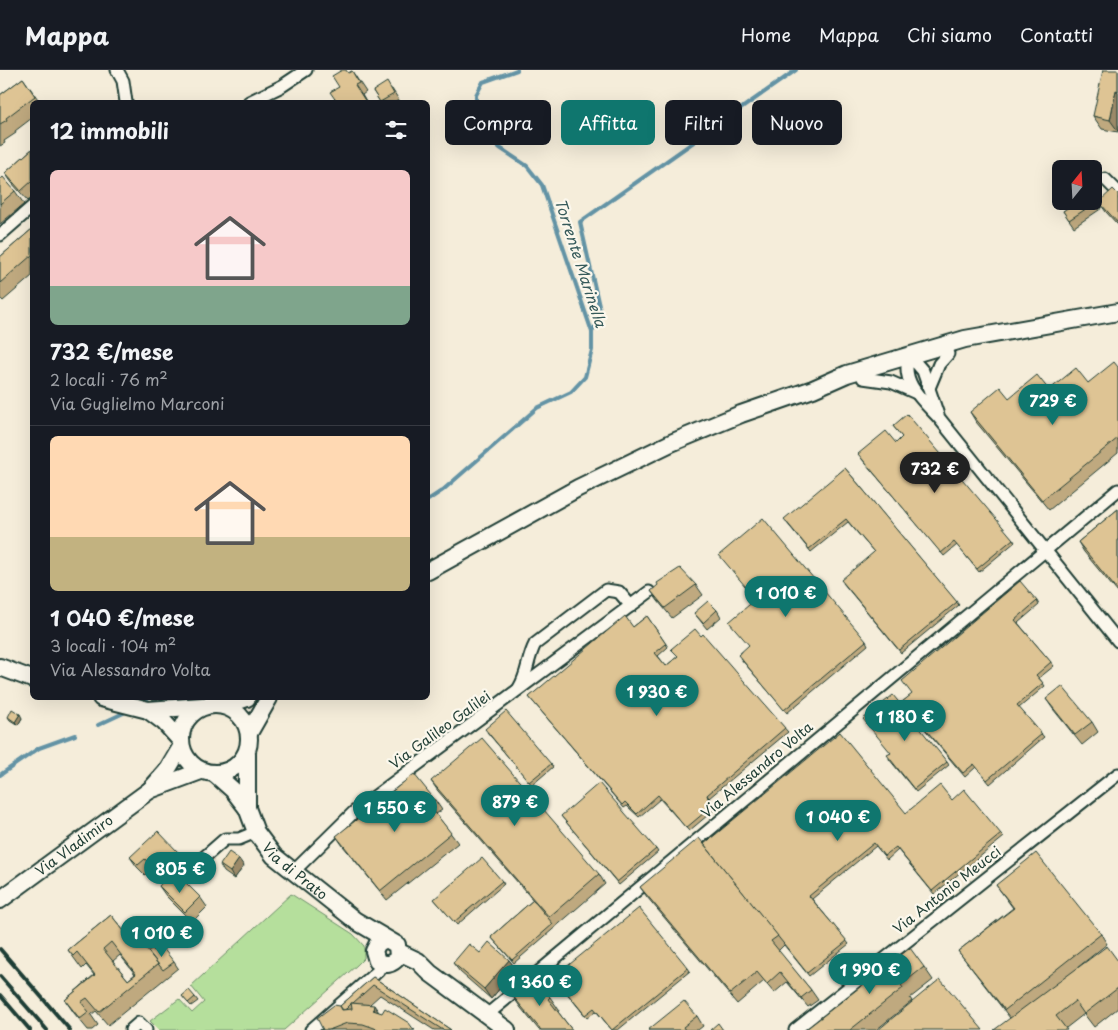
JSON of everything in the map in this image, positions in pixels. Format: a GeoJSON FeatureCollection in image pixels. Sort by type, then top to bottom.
{"type":"FeatureCollection","features":[{"type":"Feature","properties":{"kind":"main road"},"geometry":{"type":"LineString","coordinates":[[813,389],[863,378],[912,361],[965,339],[1118,312]]}},
{"type":"Feature","properties":{"kind":"main road"},"geometry":{"type":"LineString","coordinates":[[430,570],[578,488],[671,443],[741,414],[813,389],[848,374],[948,354],[1012,332]]}},
{"type":"Feature","properties":{"kind":"main road"},"geometry":{"type":"LineString","coordinates":[[0,666],[30,677]]}},
{"type":"Feature","properties":{"kind":"main road"},"geometry":{"type":"LineString","coordinates":[[109,700],[141,708],[216,706],[238,713],[249,733]]}},
{"type":"Feature","properties":{"kind":"main road"},"geometry":{"type":"LineString","coordinates":[[181,744],[182,729],[188,718],[197,710],[239,700]]}},
{"type":"Feature","properties":{"kind":"main road"},"geometry":{"type":"LineString","coordinates":[[249,733],[269,700]]}},
{"type":"Feature","properties":{"kind":"main road","name":"Via di Prato"},"geometry":{"type":"LineString","coordinates":[[141,708],[164,722],[181,744],[185,757],[234,790],[247,808],[256,832],[274,856],[381,943],[397,945],[392,959]]}},
{"type":"Feature","properties":{"kind":"main road","name":"Via di Prato"},"geometry":{"type":"LineString","coordinates":[[247,808],[246,754],[249,733]]}},
{"type":"Feature","properties":{"kind":"main road","name":"Via Vladimiro"},"geometry":{"type":"LineString","coordinates":[[0,900],[150,790],[166,772],[181,744]]}},
{"type":"Feature","properties":{"kind":"main road"},"geometry":{"type":"LineString","coordinates":[[208,772],[230,770],[246,754]]}},
{"type":"Feature","properties":{"kind":"main road","name":"Via Vladimiro"},"geometry":{"type":"LineString","coordinates":[[150,790],[208,772]]}},
{"type":"Feature","properties":{"kind":"main road","name":"Via di Prato"},"geometry":{"type":"LineString","coordinates":[[381,943],[375,956],[418,961],[430,973],[488,1014],[507,1030]]}},
{"type":"Feature","properties":{"kind":"street"},"geometry":{"type":"LineString","coordinates":[[117,70],[123,81],[126,100]]}},
{"type":"Feature","properties":{"kind":"street"},"geometry":{"type":"LineString","coordinates":[[253,100],[282,86],[306,70]]}},
{"type":"Feature","properties":{"kind":"street"},"geometry":{"type":"LineString","coordinates":[[1105,178],[1118,192]]}},
{"type":"Feature","properties":{"kind":"street"},"geometry":{"type":"LineString","coordinates":[[0,235],[30,209]]}},
{"type":"Feature","properties":{"kind":"street"},"geometry":{"type":"LineString","coordinates":[[929,388],[939,364],[948,354]]}},
{"type":"Feature","properties":{"kind":"street"},"geometry":{"type":"LineString","coordinates":[[912,361],[929,388],[939,418]]}},
{"type":"Feature","properties":{"kind":"street"},"geometry":{"type":"LineString","coordinates":[[912,361],[908,376],[916,393],[939,418],[1118,641]]}},
{"type":"Feature","properties":{"kind":"street"},"geometry":{"type":"LineString","coordinates":[[863,378],[881,380],[916,393]]}},
{"type":"Feature","properties":{"kind":"street","name":"Via Alessandro Volta"},"geometry":{"type":"LineString","coordinates":[[488,1014],[1118,490]]}},
{"type":"Feature","properties":{"kind":"street","name":"Via Galileo Galilei"},"geometry":{"type":"LineString","coordinates":[[517,692],[528,672],[535,644],[606,590],[619,592],[631,606]]}},
{"type":"Feature","properties":{"kind":"street","name":"Via Galileo Galilei"},"geometry":{"type":"LineString","coordinates":[[293,872],[354,812],[649,592]]}},
{"type":"Feature","properties":{"kind":"street"},"geometry":{"type":"LineString","coordinates":[[530,659],[537,668],[547,669]]}},
{"type":"Feature","properties":{"kind":"street","name":"Via Antonio Meucci"},"geometry":{"type":"LineString","coordinates":[[794,1030],[1118,774]]}},
{"type":"Feature","properties":{"kind":"street"},"geometry":{"type":"LineString","coordinates":[[185,874],[224,839],[239,839],[256,832]]}},
{"type":"Feature","properties":{"kind":"street"},"geometry":{"type":"LineString","coordinates":[[311,1030],[392,959]]}},
{"type":"Feature","properties":{"kind":"street"},"geometry":{"type":"LineString","coordinates":[[131,1030],[139,1023],[146,1030]]}},
{"type":"Feature","properties":{"kind":"green space"},"geometry":{"type":"Polygon","coordinates":[[[291,894],[353,934],[364,946],[364,958],[284,1030],[159,1030],[150,1021],[179,999],[192,1013],[204,1002],[191,986],[291,894]]]}},
{"type":"Feature","properties":{"kind":"building"},"geometry":{"type":"Polygon","coordinates":[[[342,70],[346,70],[348,73],[352,71],[359,83],[355,85],[365,100],[336,100],[330,92],[339,87],[332,76],[342,70]]]}},
{"type":"Feature","properties":{"kind":"building"},"geometry":{"type":"Polygon","coordinates":[[[1103,70],[1118,70],[1118,91],[1116,90],[1110,120],[1093,116],[1103,70]]]}},
{"type":"Feature","properties":{"kind":"building"},"geometry":{"type":"Polygon","coordinates":[[[23,78],[35,96],[0,124],[0,95],[23,78]]]}},
{"type":"Feature","properties":{"kind":"building"},"geometry":{"type":"Polygon","coordinates":[[[387,82],[394,94],[384,100],[379,100],[373,91],[387,82]]]}},
{"type":"Feature","properties":{"kind":"building"},"geometry":{"type":"Polygon","coordinates":[[[30,151],[30,183],[21,191],[5,173],[30,151]]]}},
{"type":"Feature","properties":{"kind":"building"},"geometry":{"type":"Polygon","coordinates":[[[3,177],[15,191],[0,204],[0,180],[3,177]]]}},
{"type":"Feature","properties":{"kind":"building"},"geometry":{"type":"Polygon","coordinates":[[[1113,189],[1118,194],[1118,223],[1102,205],[1102,199],[1113,189]]]}},
{"type":"Feature","properties":{"kind":"building"},"geometry":{"type":"Polygon","coordinates":[[[1064,210],[1084,210],[1069,220],[1063,211],[1064,210]]]}},
{"type":"Feature","properties":{"kind":"building"},"geometry":{"type":"Polygon","coordinates":[[[30,231],[30,257],[0,283],[0,257],[30,231]]]}},
{"type":"Feature","properties":{"kind":"building"},"geometry":{"type":"Polygon","coordinates":[[[1114,362],[1118,367],[1118,438],[1042,500],[970,412],[1000,387],[1009,398],[1037,375],[1049,390],[1076,368],[1088,383],[1114,362]]]}},
{"type":"Feature","properties":{"kind":"building"},"geometry":{"type":"Polygon","coordinates":[[[907,414],[1013,539],[977,569],[954,542],[941,553],[858,454],[886,431],[896,443],[902,437],[893,426],[907,414]]]}},
{"type":"Feature","properties":{"kind":"building"},"geometry":{"type":"Polygon","coordinates":[[[845,468],[957,602],[899,650],[841,580],[874,552],[846,519],[809,549],[784,519],[845,468]]]}},
{"type":"Feature","properties":{"kind":"building"},"geometry":{"type":"Polygon","coordinates":[[[1118,509],[1118,591],[1078,542],[1118,509]]]}},
{"type":"Feature","properties":{"kind":"building"},"geometry":{"type":"Polygon","coordinates":[[[763,518],[866,641],[784,710],[738,655],[749,645],[729,622],[756,599],[719,555],[763,518]]]}},
{"type":"Feature","properties":{"kind":"building"},"geometry":{"type":"Polygon","coordinates":[[[680,568],[696,585],[665,608],[651,591],[658,585],[657,583],[680,568]]]}},
{"type":"Feature","properties":{"kind":"building"},"geometry":{"type":"Polygon","coordinates":[[[1020,581],[1037,601],[1015,620],[1051,662],[1036,675],[1043,683],[1017,705],[1042,734],[987,780],[974,764],[963,773],[902,702],[912,694],[902,681],[1020,581]]]}},
{"type":"Feature","properties":{"kind":"building"},"geometry":{"type":"Polygon","coordinates":[[[708,601],[717,610],[703,623],[694,613],[708,601]]]}},
{"type":"Feature","properties":{"kind":"building"},"geometry":{"type":"Polygon","coordinates":[[[625,616],[633,627],[647,616],[666,644],[655,653],[666,666],[678,656],[671,649],[695,629],[701,636],[703,634],[785,728],[707,795],[711,807],[686,828],[658,795],[637,814],[625,802],[622,805],[529,697],[625,616]]]}},
{"type":"Feature","properties":{"kind":"building"},"geometry":{"type":"Polygon","coordinates":[[[1062,686],[1092,722],[1075,735],[1046,699],[1062,686]]]}},
{"type":"Feature","properties":{"kind":"building"},"geometry":{"type":"Polygon","coordinates":[[[893,695],[947,762],[914,789],[887,755],[891,753],[863,719],[893,695]]]}},
{"type":"Feature","properties":{"kind":"building"},"geometry":{"type":"Polygon","coordinates":[[[12,709],[20,714],[15,722],[8,717],[12,709]]]}},
{"type":"Feature","properties":{"kind":"building"},"geometry":{"type":"Polygon","coordinates":[[[506,711],[551,764],[529,782],[485,729],[506,711]]]}},
{"type":"Feature","properties":{"kind":"building"},"geometry":{"type":"Polygon","coordinates":[[[840,732],[906,813],[940,785],[952,800],[964,789],[1001,834],[932,891],[896,847],[884,856],[874,843],[809,896],[847,941],[807,973],[704,844],[840,732]]]}},
{"type":"Feature","properties":{"kind":"building"},"geometry":{"type":"Polygon","coordinates":[[[482,738],[599,874],[549,917],[431,781],[482,738]]]}},
{"type":"Feature","properties":{"kind":"building"},"geometry":{"type":"Polygon","coordinates":[[[414,774],[435,800],[429,805],[451,833],[380,891],[336,836],[414,774]]]}},
{"type":"Feature","properties":{"kind":"building"},"geometry":{"type":"Polygon","coordinates":[[[599,783],[656,849],[617,882],[561,816],[599,783]]]}},
{"type":"Feature","properties":{"kind":"building"},"geometry":{"type":"Polygon","coordinates":[[[158,831],[178,852],[164,866],[159,862],[153,868],[145,859],[138,865],[130,857],[158,831]]]}},
{"type":"Feature","properties":{"kind":"building"},"geometry":{"type":"Polygon","coordinates":[[[699,838],[778,936],[771,941],[811,990],[801,998],[780,972],[767,984],[757,972],[730,994],[640,887],[699,838]]]}},
{"type":"Feature","properties":{"kind":"building"},"geometry":{"type":"Polygon","coordinates":[[[229,852],[239,859],[230,872],[220,865],[229,852]]]}},
{"type":"Feature","properties":{"kind":"building"},"geometry":{"type":"Polygon","coordinates":[[[1036,853],[1101,934],[1005,1010],[958,951],[1014,908],[996,885],[1036,853]]]}},
{"type":"Feature","properties":{"kind":"building"},"geometry":{"type":"Polygon","coordinates":[[[482,858],[502,881],[454,922],[434,899],[482,858]]]}},
{"type":"Feature","properties":{"kind":"building"},"geometry":{"type":"Polygon","coordinates":[[[168,876],[179,887],[185,882],[200,897],[185,912],[159,886],[168,876]]]}},
{"type":"Feature","properties":{"kind":"building"},"geometry":{"type":"Polygon","coordinates":[[[533,900],[553,924],[512,960],[491,937],[533,900]]]}},
{"type":"Feature","properties":{"kind":"building"},"geometry":{"type":"Polygon","coordinates":[[[639,908],[688,968],[612,1030],[594,1008],[585,1015],[554,977],[639,908]]]}},
{"type":"Feature","properties":{"kind":"building"},"geometry":{"type":"Polygon","coordinates":[[[111,915],[132,941],[136,937],[158,964],[99,1012],[87,998],[81,1002],[89,1012],[80,1019],[65,1000],[95,975],[77,952],[73,956],[68,950],[111,915]],[[111,942],[103,949],[128,980],[136,974],[111,942]]]}},
{"type":"Feature","properties":{"kind":"building"},"geometry":{"type":"Polygon","coordinates":[[[489,942],[509,960],[484,989],[453,963],[469,944],[480,953],[489,942]]]}},
{"type":"Feature","properties":{"kind":"building"},"geometry":{"type":"Polygon","coordinates":[[[1107,946],[1118,961],[1118,988],[1084,1014],[1075,1001],[1056,1016],[1067,1030],[994,1030],[1107,946]]]}},
{"type":"Feature","properties":{"kind":"building"},"geometry":{"type":"Polygon","coordinates":[[[162,947],[174,962],[163,970],[148,951],[152,949],[155,952],[162,947]]]}},
{"type":"Feature","properties":{"kind":"building"},"geometry":{"type":"Polygon","coordinates":[[[910,948],[924,967],[901,985],[903,988],[850,1030],[805,1030],[910,948]]]}},
{"type":"Feature","properties":{"kind":"building"},"geometry":{"type":"Polygon","coordinates":[[[373,977],[451,1030],[443,1030],[373,985],[343,1010],[340,1006],[373,977]]]}},
{"type":"Feature","properties":{"kind":"building"},"geometry":{"type":"Polygon","coordinates":[[[534,978],[550,997],[548,999],[572,1030],[541,1030],[512,995],[534,978]]]}},
{"type":"Feature","properties":{"kind":"building"},"geometry":{"type":"Polygon","coordinates":[[[940,979],[983,1030],[878,1030],[940,979]]]}},
{"type":"Feature","properties":{"kind":"building"},"geometry":{"type":"Polygon","coordinates":[[[189,990],[195,997],[188,1003],[182,996],[189,990]]]}},
{"type":"Feature","properties":{"kind":"building"},"geometry":{"type":"Polygon","coordinates":[[[684,1001],[697,1016],[683,1027],[685,1030],[648,1030],[684,1001]]]}},
{"type":"Feature","properties":{"kind":"building"},"geometry":{"type":"Polygon","coordinates":[[[351,1003],[374,1005],[373,1010],[382,1013],[385,1008],[409,1023],[414,1030],[380,1030],[363,1024],[347,1023],[329,1030],[323,1030],[317,1018],[334,1005],[340,1006],[342,1010],[352,1009],[351,1003]]]}},
{"type":"Feature","properties":{"kind":"building"},"geometry":{"type":"Polygon","coordinates":[[[718,1023],[723,1030],[710,1030],[718,1023]]]}},
{"type":"Feature","properties":{"kind":"waterway","name":"Torrente Marinella"},"geometry":{"type":"LineString","coordinates":[[430,499],[443,490],[537,408],[571,392],[585,377],[592,350],[592,332],[542,185],[527,166],[500,148],[476,126],[476,95],[483,82],[517,70]]}},
{"type":"Feature","properties":{"kind":"waterway"},"geometry":{"type":"LineString","coordinates":[[592,332],[601,315],[580,222],[796,70]]}},
{"type":"Feature","properties":{"kind":"waterway","name":"Torrente Marinella"},"geometry":{"type":"LineString","coordinates":[[140,703],[145,700]]}},
{"type":"Feature","properties":{"kind":"waterway","name":"Torrente Marinella"},"geometry":{"type":"LineString","coordinates":[[98,725],[130,710]]}},
{"type":"Feature","properties":{"kind":"waterway","name":"Torrente Marinella"},"geometry":{"type":"LineString","coordinates":[[0,775],[39,748],[75,735]]}},
{"type":"Feature","properties":{"kind":"railway"},"geometry":{"type":"LineString","coordinates":[[0,949],[70,1030]]}},
{"type":"Feature","properties":{"kind":"railway"},"geometry":{"type":"LineString","coordinates":[[0,976],[47,1030]]}},
{"type":"Feature","properties":{"kind":"railway"},"geometry":{"type":"LineString","coordinates":[[0,995],[30,1030]]}}]}
